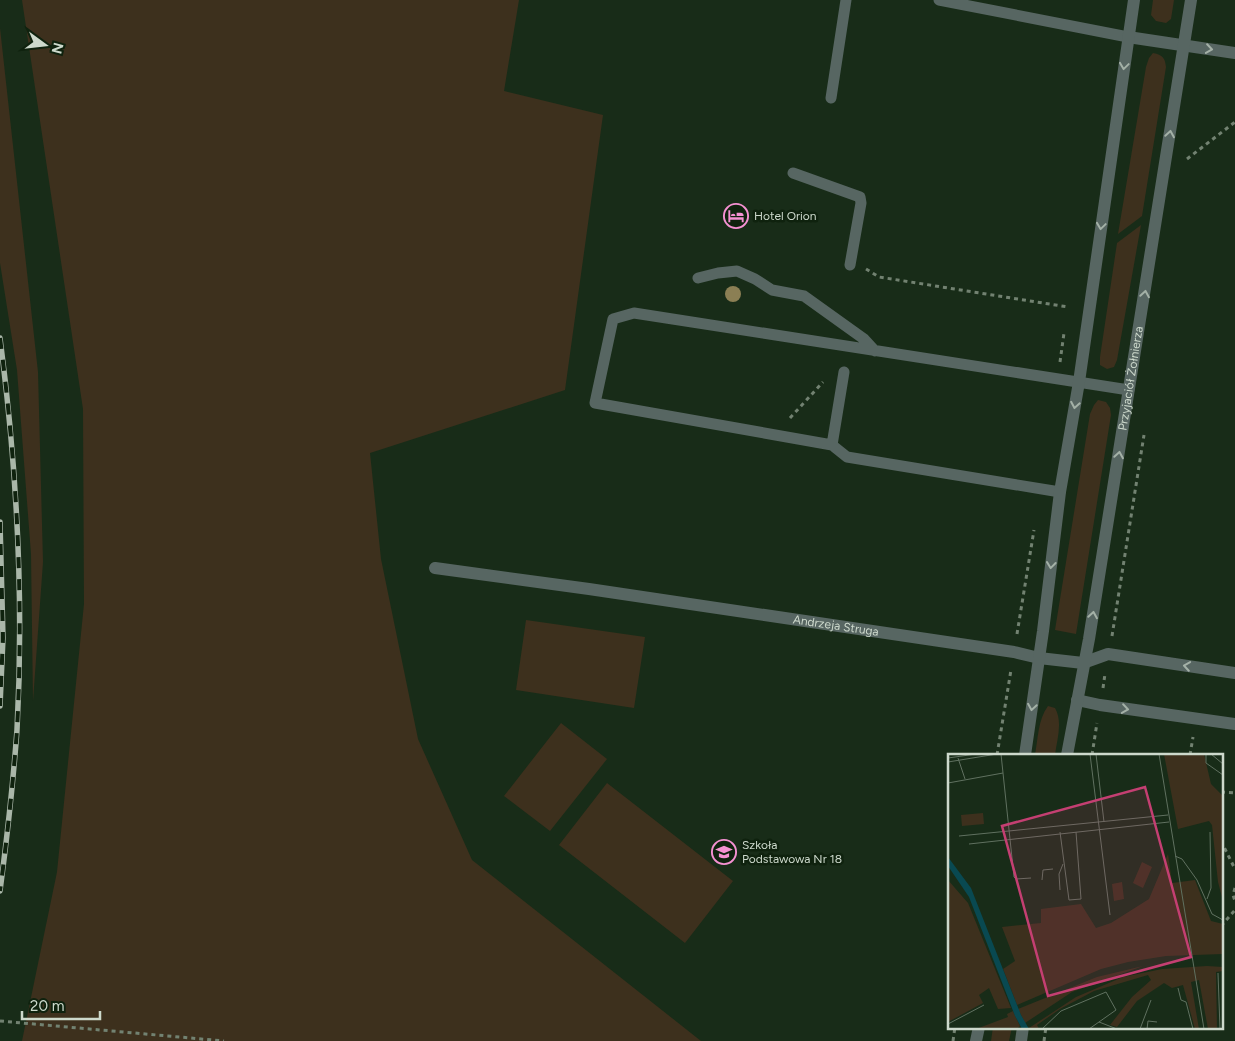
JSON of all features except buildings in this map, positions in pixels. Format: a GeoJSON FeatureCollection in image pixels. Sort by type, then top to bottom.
{"type":"FeatureCollection","features":[{"type":"Feature","properties":{"kind":"street"},"geometry":{"type":"LineString","coordinates":[[1025,754],[1060,492],[1079,382],[1134,0]]}},
{"type":"Feature","properties":{"kind":"street","name":"Przyjaciół Żołnierza"},"geometry":{"type":"LineString","coordinates":[[1067,754],[1130,390],[1191,0]]}},
{"type":"Feature","properties":{"kind":"street"},"geometry":{"type":"LineString","coordinates":[[1128,37],[1235,53]]}},
{"type":"Feature","properties":{"kind":"street","name":"Andrzeja Struga"},"geometry":{"type":"LineString","coordinates":[[435,568],[994,649],[1039,658],[1084,663],[1108,654],[1235,673]]}},
{"type":"Feature","properties":{"kind":"street"},"geometry":{"type":"LineString","coordinates":[[1077,700],[1235,724]]}},
{"type":"Feature","properties":{"kind":"street"},"geometry":{"type":"LineString","coordinates":[[976,1041],[979,1028]]}},
{"type":"Feature","properties":{"kind":"street"},"geometry":{"type":"LineString","coordinates":[[1021,1041],[1023,1028]]}},
{"type":"Feature","properties":{"kind":"lane"},"geometry":{"type":"LineString","coordinates":[[831,98],[846,0]]}},
{"type":"Feature","properties":{"kind":"lane"},"geometry":{"type":"LineString","coordinates":[[939,0],[1128,37]]}},
{"type":"Feature","properties":{"kind":"lane"},"geometry":{"type":"LineString","coordinates":[[793,173],[860,197],[861,203],[850,264]]}},
{"type":"Feature","properties":{"kind":"lane"},"geometry":{"type":"LineString","coordinates":[[698,278],[735,271],[755,279],[772,290],[804,296],[864,339],[875,351]]}},
{"type":"Feature","properties":{"kind":"lane"},"geometry":{"type":"LineString","coordinates":[[1060,492],[847,457],[832,445],[595,404],[613,319],[634,313],[1130,390]]}},
{"type":"Feature","properties":{"kind":"lane"},"geometry":{"type":"LineString","coordinates":[[832,445],[844,372]]}},
{"type":"Feature","properties":{"kind":"path"},"geometry":{"type":"LineString","coordinates":[[1187,159],[1235,122]]}},
{"type":"Feature","properties":{"kind":"path"},"geometry":{"type":"LineString","coordinates":[[850,264],[871,271],[878,277],[1068,307]]}},
{"type":"Feature","properties":{"kind":"path"},"geometry":{"type":"LineString","coordinates":[[775,435],[828,377]]}},
{"type":"Feature","properties":{"kind":"path"},"geometry":{"type":"LineString","coordinates":[[1092,754],[1098,721]]}},
{"type":"Feature","properties":{"kind":"path"},"geometry":{"type":"LineString","coordinates":[[1190,754],[1193,736]]}},
{"type":"Feature","properties":{"kind":"path"},"geometry":{"type":"LineString","coordinates":[[1222,792],[1235,794]]}},
{"type":"Feature","properties":{"kind":"path"},"geometry":{"type":"LineString","coordinates":[[1222,843],[1235,869]]}},
{"type":"Feature","properties":{"kind":"path"},"geometry":{"type":"LineString","coordinates":[[1235,888],[1233,895],[1235,901]]}},
{"type":"Feature","properties":{"kind":"path"},"geometry":{"type":"LineString","coordinates":[[1222,925],[1235,910]]}},
{"type":"Feature","properties":{"kind":"path"},"geometry":{"type":"LineString","coordinates":[[0,1021],[224,1041]]}},
{"type":"Feature","properties":{"kind":"path"},"geometry":{"type":"LineString","coordinates":[[953,1041],[955,1028]]}},
{"type":"Feature","properties":{"kind":"path"},"geometry":{"type":"LineString","coordinates":[[1044,1041],[1046,1028]]}},
{"type":"Feature","properties":{"kind":"shaded area"},"geometry":{"type":"Polygon","coordinates":[[[22,0],[519,0],[504,91],[603,115],[565,390],[370,453],[381,559],[418,739],[472,860],[701,1041],[22,1041],[57,872],[84,604],[83,409],[22,0]]]}},
{"type":"Feature","properties":{"kind":"shaded area"},"geometry":{"type":"Polygon","coordinates":[[[1153,0],[1174,0],[1171,19],[1166,23],[1156,21],[1151,15],[1153,0]]]}},
{"type":"Feature","properties":{"kind":"shaded area"},"geometry":{"type":"Polygon","coordinates":[[[0,28],[38,372],[43,562],[33,701],[31,554],[17,370],[0,263],[0,28]]]}},
{"type":"Feature","properties":{"kind":"shaded area"},"geometry":{"type":"Polygon","coordinates":[[[1153,53],[1163,57],[1166,67],[1142,216],[1118,234],[1146,67],[1153,53]]]}},
{"type":"Feature","properties":{"kind":"shaded area"},"geometry":{"type":"Polygon","coordinates":[[[1141,225],[1117,360],[1114,367],[1107,369],[1100,365],[1100,357],[1117,243],[1141,225]]]}},
{"type":"Feature","properties":{"kind":"shaded area"},"geometry":{"type":"Polygon","coordinates":[[[1098,400],[1106,402],[1110,408],[1111,415],[1076,634],[1055,630],[1090,414],[1098,400]]]}},
{"type":"Feature","properties":{"kind":"shaded area"},"geometry":{"type":"Polygon","coordinates":[[[526,620],[645,637],[634,708],[516,690],[526,620]]]}},
{"type":"Feature","properties":{"kind":"shaded area"},"geometry":{"type":"Polygon","coordinates":[[[1048,706],[1055,708],[1059,719],[1055,754],[1035,754],[1040,723],[1048,706]]]}},
{"type":"Feature","properties":{"kind":"shaded area"},"geometry":{"type":"Polygon","coordinates":[[[561,723],[607,759],[550,831],[504,796],[561,723]]]}},
{"type":"Feature","properties":{"kind":"shaded area"},"geometry":{"type":"Polygon","coordinates":[[[607,783],[733,881],[685,943],[559,845],[607,783]]]}},
{"type":"Feature","properties":{"kind":"shaded area"},"geometry":{"type":"Polygon","coordinates":[[[993,1028],[1012,1028],[1009,1041],[991,1041],[993,1028]]]}},
{"type":"Feature","properties":{"kind":"railway"},"geometry":{"type":"LineString","coordinates":[[0,338],[15,485],[20,632],[17,730],[10,811],[0,891]]}},
{"type":"Feature","properties":{"kind":"railway"},"geometry":{"type":"LineString","coordinates":[[0,522],[3,638],[0,706]]}},
{"type":"Feature","properties":{"kind":"place","name":"Hotel Orion"},"geometry":{"type":"Point","coordinates":[736,216]}},
{"type":"Feature","properties":{"kind":"place","name":"Szkoła Podstawowa Nr 18"},"geometry":{"type":"Point","coordinates":[724,852]}}]}
